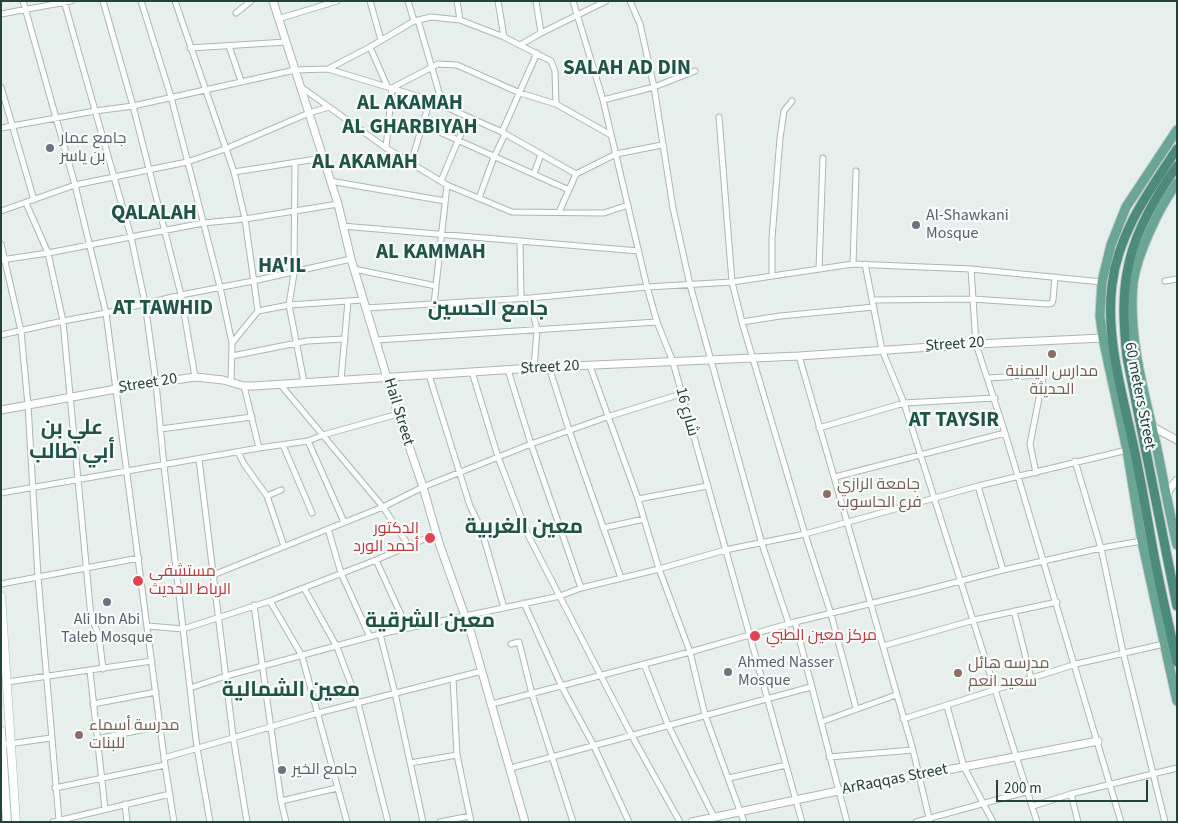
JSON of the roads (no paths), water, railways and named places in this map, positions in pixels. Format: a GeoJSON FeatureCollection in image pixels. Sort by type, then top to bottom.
{"type":"FeatureCollection","features":[{"type":"Feature","properties":{"kind":"highway","name":"60 meters Street"},"geometry":{"type":"LineString","coordinates":[[1177,149],[1160,166],[1119,250],[1112,284],[1111,337],[1119,398],[1144,496],[1151,540],[1177,662]]}},
{"type":"Feature","properties":{"kind":"highway","name":"60 meters Street"},"geometry":{"type":"LineString","coordinates":[[1177,166],[1165,183],[1143,226],[1127,271],[1124,335],[1127,357],[1147,427],[1161,533],[1177,606]]}},
{"type":"Feature","properties":{"kind":"main road","name":"60 meters Street"},"geometry":{"type":"LineString","coordinates":[[1177,130],[1160,166],[1126,207],[1111,245],[1102,282],[1100,316],[1103,338],[1119,398],[1142,541],[1177,701]]}},
{"type":"Feature","properties":{"kind":"main road","name":"60 meters Street"},"geometry":{"type":"LineString","coordinates":[[1177,183],[1155,221],[1141,253],[1134,282],[1133,333],[1147,427],[1167,498],[1177,544]]}},
{"type":"Feature","properties":{"kind":"main road"},"geometry":{"type":"LineString","coordinates":[[1,596],[16,822]]}},
{"type":"Feature","properties":{"kind":"main road"},"geometry":{"type":"LineString","coordinates":[[1,731],[7,822]]}},
{"type":"Feature","properties":{"kind":"street"},"geometry":{"type":"LineString","coordinates":[[23,1],[75,185],[106,313],[174,822]]}},
{"type":"Feature","properties":{"kind":"street"},"geometry":{"type":"LineString","coordinates":[[1,14],[72,1]]}},
{"type":"Feature","properties":{"kind":"street"},"geometry":{"type":"LineString","coordinates":[[103,1],[133,106],[181,295],[195,377]]}},
{"type":"Feature","properties":{"kind":"street"},"geometry":{"type":"LineString","coordinates":[[141,1],[171,97],[220,287],[232,343],[231,382]]}},
{"type":"Feature","properties":{"kind":"street"},"geometry":{"type":"LineString","coordinates":[[175,1],[234,172],[244,220],[258,311]]}},
{"type":"Feature","properties":{"kind":"street"},"geometry":{"type":"LineString","coordinates":[[236,13],[251,1]]}},
{"type":"Feature","properties":{"kind":"street","name":"Hail Street"},"geometry":{"type":"LineString","coordinates":[[273,1],[338,204],[351,259],[398,414],[423,487],[436,534],[465,615],[511,768],[525,822]]}},
{"type":"Feature","properties":{"kind":"street"},"geometry":{"type":"LineString","coordinates":[[278,19],[337,1]]}},
{"type":"Feature","properties":{"kind":"street"},"geometry":{"type":"LineString","coordinates":[[370,1],[381,40]]}},
{"type":"Feature","properties":{"kind":"street"},"geometry":{"type":"LineString","coordinates":[[408,1],[444,106]]}},
{"type":"Feature","properties":{"kind":"street"},"geometry":{"type":"LineString","coordinates":[[456,1],[460,20]]}},
{"type":"Feature","properties":{"kind":"street"},"geometry":{"type":"LineString","coordinates":[[498,1],[504,37]]}},
{"type":"Feature","properties":{"kind":"street"},"geometry":{"type":"LineString","coordinates":[[536,1],[541,33]]}},
{"type":"Feature","properties":{"kind":"street","name":"شارع 16"},"geometry":{"type":"LineString","coordinates":[[573,1],[603,100],[647,287],[657,322],[673,362],[802,822]]}},
{"type":"Feature","properties":{"kind":"street"},"geometry":{"type":"LineString","coordinates":[[520,45],[606,1]]}},
{"type":"Feature","properties":{"kind":"street"},"geometry":{"type":"LineString","coordinates":[[630,1],[640,24],[654,87],[673,208],[690,285],[762,544],[792,623],[811,686],[847,822]]}},
{"type":"Feature","properties":{"kind":"street"},"geometry":{"type":"LineString","coordinates":[[65,2],[131,237],[144,303],[156,383],[197,748],[210,822]]}},
{"type":"Feature","properties":{"kind":"street"},"geometry":{"type":"LineString","coordinates":[[328,69],[416,20],[431,17],[460,20],[504,37],[551,61],[555,71],[556,104]]}},
{"type":"Feature","properties":{"kind":"street"},"geometry":{"type":"LineString","coordinates":[[190,48],[286,42]]}},
{"type":"Feature","properties":{"kind":"street"},"geometry":{"type":"LineString","coordinates":[[229,46],[241,81]]}},
{"type":"Feature","properties":{"kind":"street"},"geometry":{"type":"LineString","coordinates":[[370,47],[390,87],[386,148]]}},
{"type":"Feature","properties":{"kind":"street"},"geometry":{"type":"LineString","coordinates":[[479,198],[503,133],[537,53]]}},
{"type":"Feature","properties":{"kind":"street"},"geometry":{"type":"LineString","coordinates":[[390,87],[438,64],[457,65],[520,93],[556,104],[611,135]]}},
{"type":"Feature","properties":{"kind":"street"},"geometry":{"type":"LineString","coordinates":[[1,128],[133,106],[295,70],[328,69],[430,100],[503,133],[576,174]]}},
{"type":"Feature","properties":{"kind":"street"},"geometry":{"type":"LineString","coordinates":[[603,100],[654,87],[695,71]]}},
{"type":"Feature","properties":{"kind":"street"},"geometry":{"type":"LineString","coordinates":[[1,87],[34,200]]}},
{"type":"Feature","properties":{"kind":"street"},"geometry":{"type":"LineString","coordinates":[[300,87],[386,148],[447,185],[512,212],[604,214],[628,205]]}},
{"type":"Feature","properties":{"kind":"street"},"geometry":{"type":"LineString","coordinates":[[411,163],[430,100]]}},
{"type":"Feature","properties":{"kind":"street"},"geometry":{"type":"LineString","coordinates":[[772,276],[772,238],[780,138],[784,111],[792,101]]}},
{"type":"Feature","properties":{"kind":"street"},"geometry":{"type":"LineString","coordinates":[[1,211],[75,185],[187,162],[225,149],[309,113],[329,107]]}},
{"type":"Feature","properties":{"kind":"street"},"geometry":{"type":"LineString","coordinates":[[441,181],[468,117]]}},
{"type":"Feature","properties":{"kind":"street"},"geometry":{"type":"LineString","coordinates":[[719,117],[732,282],[804,534],[831,614],[856,708]]}},
{"type":"Feature","properties":{"kind":"street"},"geometry":{"type":"LineString","coordinates":[[424,125],[569,190]]}},
{"type":"Feature","properties":{"kind":"street"},"geometry":{"type":"LineString","coordinates":[[559,212],[576,174],[616,154],[662,145]]}},
{"type":"Feature","properties":{"kind":"street"},"geometry":{"type":"LineString","coordinates":[[534,174],[541,154]]}},
{"type":"Feature","properties":{"kind":"street"},"geometry":{"type":"LineString","coordinates":[[234,172],[323,158]]}},
{"type":"Feature","properties":{"kind":"street"},"geometry":{"type":"LineString","coordinates":[[819,269],[823,158]]}},
{"type":"Feature","properties":{"kind":"street"},"geometry":{"type":"LineString","coordinates":[[295,162],[294,272],[290,305],[304,382]]}},
{"type":"Feature","properties":{"kind":"street"},"geometry":{"type":"LineString","coordinates":[[853,264],[856,171]]}},
{"type":"Feature","properties":{"kind":"street"},"geometry":{"type":"LineString","coordinates":[[330,181],[445,201]]}},
{"type":"Feature","properties":{"kind":"street"},"geometry":{"type":"LineString","coordinates":[[434,304],[447,185]]}},
{"type":"Feature","properties":{"kind":"street"},"geometry":{"type":"LineString","coordinates":[[26,203],[48,254],[63,321],[85,568],[91,617],[99,636],[103,669]]}},
{"type":"Feature","properties":{"kind":"street"},"geometry":{"type":"LineString","coordinates":[[3,259],[48,254],[89,244],[203,223],[244,220],[338,204]]}},
{"type":"Feature","properties":{"kind":"street"},"geometry":{"type":"LineString","coordinates":[[342,226],[639,251]]}},
{"type":"Feature","properties":{"kind":"street"},"geometry":{"type":"LineString","coordinates":[[520,241],[521,298]]}},
{"type":"Feature","properties":{"kind":"street"},"geometry":{"type":"LineString","coordinates":[[1,244],[20,332],[28,405],[38,577],[52,738],[56,821],[170,794]]}},
{"type":"Feature","properties":{"kind":"street"},"geometry":{"type":"LineString","coordinates":[[1,335],[351,259]]}},
{"type":"Feature","properties":{"kind":"street"},"geometry":{"type":"LineString","coordinates":[[366,308],[530,298],[647,287],[732,282],[853,264],[971,269],[1102,282]]}},
{"type":"Feature","properties":{"kind":"street"},"geometry":{"type":"LineString","coordinates":[[865,264],[882,350],[904,403],[1038,822]]}},
{"type":"Feature","properties":{"kind":"street"},"geometry":{"type":"LineString","coordinates":[[354,269],[436,286]]}},
{"type":"Feature","properties":{"kind":"street"},"geometry":{"type":"LineString","coordinates":[[971,269],[976,344],[1006,433],[1076,664],[1121,822]]}},
{"type":"Feature","properties":{"kind":"street"},"geometry":{"type":"LineString","coordinates":[[872,300],[972,299],[1048,304],[1052,303],[1053,300],[1055,276]]}},
{"type":"Feature","properties":{"kind":"street"},"geometry":{"type":"LineString","coordinates":[[1165,281],[1177,279]]}},
{"type":"Feature","properties":{"kind":"street"},"geometry":{"type":"LineString","coordinates":[[530,298],[536,330],[534,368]]}},
{"type":"Feature","properties":{"kind":"street"},"geometry":{"type":"LineString","coordinates":[[232,343],[258,311],[290,305],[363,300]]}},
{"type":"Feature","properties":{"kind":"street"},"geometry":{"type":"LineString","coordinates":[[340,380],[348,301]]}},
{"type":"Feature","properties":{"kind":"street"},"geometry":{"type":"LineString","coordinates":[[742,322],[874,306]]}},
{"type":"Feature","properties":{"kind":"street"},"geometry":{"type":"LineString","coordinates":[[376,340],[657,322]]}},
{"type":"Feature","properties":{"kind":"street","name":"ٍStreet 20"},"geometry":{"type":"LineString","coordinates":[[1,410],[195,377],[231,382],[244,386],[534,368],[799,356],[976,344],[1103,338]]}},
{"type":"Feature","properties":{"kind":"street"},"geometry":{"type":"LineString","coordinates":[[232,356],[307,341],[345,339]]}},
{"type":"Feature","properties":{"kind":"street"},"geometry":{"type":"LineString","coordinates":[[799,356],[883,646],[919,776],[929,820]]}},
{"type":"Feature","properties":{"kind":"street"},"geometry":{"type":"LineString","coordinates":[[590,366],[638,499],[659,569],[690,652],[705,715],[744,822]]}},
{"type":"Feature","properties":{"kind":"street"},"geometry":{"type":"LineString","coordinates":[[549,368],[621,578]]}},
{"type":"Feature","properties":{"kind":"street"},"geometry":{"type":"LineString","coordinates":[[508,370],[580,588]]}},
{"type":"Feature","properties":{"kind":"street"},"geometry":{"type":"LineString","coordinates":[[472,372],[498,457],[527,533],[632,736],[680,822]]}},
{"type":"Feature","properties":{"kind":"street"},"geometry":{"type":"LineString","coordinates":[[429,375],[470,506],[481,528],[504,608]]}},
{"type":"Feature","properties":{"kind":"street"},"geometry":{"type":"LineString","coordinates":[[988,378],[1042,375],[1030,444],[1036,473]]}},
{"type":"Feature","properties":{"kind":"street"},"geometry":{"type":"LineString","coordinates":[[280,384],[383,506],[409,546]]}},
{"type":"Feature","properties":{"kind":"street"},"geometry":{"type":"LineString","coordinates":[[244,386],[259,448]]}},
{"type":"Feature","properties":{"kind":"street"},"geometry":{"type":"LineString","coordinates":[[213,575],[383,506],[459,472],[531,444],[607,417],[681,394]]}},
{"type":"Feature","properties":{"kind":"street"},"geometry":{"type":"LineString","coordinates":[[819,428],[904,403],[995,398]]}},
{"type":"Feature","properties":{"kind":"street"},"geometry":{"type":"LineString","coordinates":[[1,493],[127,470],[164,466],[308,441],[398,414]]}},
{"type":"Feature","properties":{"kind":"street"},"geometry":{"type":"LineString","coordinates":[[160,429],[252,417]]}},
{"type":"Feature","properties":{"kind":"street"},"geometry":{"type":"LineString","coordinates":[[1147,427],[1175,438]]}},
{"type":"Feature","properties":{"kind":"street"},"geometry":{"type":"LineString","coordinates":[[835,477],[1006,433]]}},
{"type":"Feature","properties":{"kind":"street"},"geometry":{"type":"LineString","coordinates":[[308,441],[344,522]]}},
{"type":"Feature","properties":{"kind":"street"},"geometry":{"type":"LineString","coordinates":[[283,445],[312,513]]}},
{"type":"Feature","properties":{"kind":"street"},"geometry":{"type":"LineString","coordinates":[[190,688],[226,676],[380,634],[560,596],[580,588],[659,569],[725,550],[804,534],[978,486],[1072,464],[1075,461],[1127,450]]}},
{"type":"Feature","properties":{"kind":"street"},"geometry":{"type":"LineString","coordinates":[[238,452],[244,464],[267,496],[284,546]]}},
{"type":"Feature","properties":{"kind":"street"},"geometry":{"type":"LineString","coordinates":[[199,459],[233,736],[247,822]]}},
{"type":"Feature","properties":{"kind":"street"},"geometry":{"type":"LineString","coordinates":[[1075,461],[1101,548],[1123,652],[1165,822]]}},
{"type":"Feature","properties":{"kind":"street"},"geometry":{"type":"LineString","coordinates":[[1167,498],[1169,490],[1177,480]]}},
{"type":"Feature","properties":{"kind":"street"},"geometry":{"type":"LineString","coordinates":[[638,499],[707,486]]}},
{"type":"Feature","properties":{"kind":"street"},"geometry":{"type":"LineString","coordinates":[[978,486],[1003,570]]}},
{"type":"Feature","properties":{"kind":"street"},"geometry":{"type":"LineString","coordinates":[[267,496],[281,490]]}},
{"type":"Feature","properties":{"kind":"street"},"geometry":{"type":"LineString","coordinates":[[603,528],[644,519]]}},
{"type":"Feature","properties":{"kind":"street"},"geometry":{"type":"LineString","coordinates":[[328,529],[341,573],[370,637]]}},
{"type":"Feature","properties":{"kind":"street"},"geometry":{"type":"LineString","coordinates":[[148,626],[183,629],[270,601],[376,560],[436,534]]}},
{"type":"Feature","properties":{"kind":"street"},"geometry":{"type":"LineString","coordinates":[[492,704],[562,687],[792,623],[1003,570],[1101,548],[1142,541]]}},
{"type":"Feature","properties":{"kind":"street"},"geometry":{"type":"LineString","coordinates":[[1,584],[139,558]]}},
{"type":"Feature","properties":{"kind":"street"},"geometry":{"type":"LineString","coordinates":[[376,560],[406,628]]}},
{"type":"Feature","properties":{"kind":"street"},"geometry":{"type":"LineString","coordinates":[[304,588],[337,647],[358,703],[388,822]]}},
{"type":"Feature","properties":{"kind":"street"},"geometry":{"type":"LineString","coordinates":[[270,601],[302,656],[347,822]]}},
{"type":"Feature","properties":{"kind":"street"},"geometry":{"type":"LineString","coordinates":[[883,646],[974,620],[1057,602]]}},
{"type":"Feature","properties":{"kind":"street"},"geometry":{"type":"LineString","coordinates":[[524,603],[562,687],[594,746],[629,822]]}},
{"type":"Feature","properties":{"kind":"street"},"geometry":{"type":"LineString","coordinates":[[254,605],[281,801],[286,822]]}},
{"type":"Feature","properties":{"kind":"street"},"geometry":{"type":"LineString","coordinates":[[1014,611],[1031,678]]}},
{"type":"Feature","properties":{"kind":"street"},"geometry":{"type":"LineString","coordinates":[[380,634],[423,822]]}},
{"type":"Feature","properties":{"kind":"street"},"geometry":{"type":"LineString","coordinates":[[511,644],[519,642],[532,694],[572,822]]}},
{"type":"Feature","properties":{"kind":"street"},"geometry":{"type":"LineString","coordinates":[[903,719],[1076,664],[1164,644]]}},
{"type":"Feature","properties":{"kind":"street"},"geometry":{"type":"LineString","coordinates":[[7,682],[152,661]]}},
{"type":"Feature","properties":{"kind":"street"},"geometry":{"type":"LineString","coordinates":[[644,664],[668,725],[714,817]]}},
{"type":"Feature","properties":{"kind":"street"},"geometry":{"type":"LineString","coordinates":[[90,671],[104,809]]}},
{"type":"Feature","properties":{"kind":"street"},"geometry":{"type":"LineString","coordinates":[[164,758],[318,712],[482,671]]}},
{"type":"Feature","properties":{"kind":"street"},"geometry":{"type":"LineString","coordinates":[[440,822],[470,819],[457,755],[453,679]]}},
{"type":"Feature","properties":{"kind":"street"},"geometry":{"type":"LineString","coordinates":[[511,768],[811,686]]}},
{"type":"Feature","properties":{"kind":"street"},"geometry":{"type":"LineString","coordinates":[[93,704],[156,692]]}},
{"type":"Feature","properties":{"kind":"street"},"geometry":{"type":"LineString","coordinates":[[820,722],[896,694]]}},
{"type":"Feature","properties":{"kind":"street"},"geometry":{"type":"LineString","coordinates":[[947,706],[964,767],[993,822]]}},
{"type":"Feature","properties":{"kind":"street"},"geometry":{"type":"LineString","coordinates":[[97,740],[160,726]]}},
{"type":"Feature","properties":{"kind":"street"},"geometry":{"type":"LineString","coordinates":[[2,745],[52,738]]}},
{"type":"Feature","properties":{"kind":"street","name":"ArRaqqas Street"},"geometry":{"type":"LineString","coordinates":[[692,822],[1098,740]]}},
{"type":"Feature","properties":{"kind":"street"},"geometry":{"type":"LineString","coordinates":[[829,757],[912,750]]}},
{"type":"Feature","properties":{"kind":"street"},"geometry":{"type":"LineString","coordinates":[[410,763],[457,755]]}},
{"type":"Feature","properties":{"kind":"street"},"geometry":{"type":"LineString","coordinates":[[55,788],[165,765]]}},
{"type":"Feature","properties":{"kind":"street"},"geometry":{"type":"LineString","coordinates":[[729,778],[786,766]]}},
{"type":"Feature","properties":{"kind":"street"},"geometry":{"type":"LineString","coordinates":[[1034,806],[1071,794],[1177,768]]}},
{"type":"Feature","properties":{"kind":"street"},"geometry":{"type":"LineString","coordinates":[[281,801],[338,788]]}},
{"type":"Feature","properties":{"kind":"street"},"geometry":{"type":"LineString","coordinates":[[916,822],[929,820],[1029,791]]}},
{"type":"Feature","properties":{"kind":"street"},"geometry":{"type":"LineString","coordinates":[[1071,794],[1078,822]]}},
{"type":"Feature","properties":{"kind":"street"},"geometry":{"type":"LineString","coordinates":[[125,804],[127,822]]}},
{"type":"Feature","properties":{"kind":"street"},"geometry":{"type":"LineString","coordinates":[[90,813],[90,822]]}},
{"type":"Feature","properties":{"kind":"place","name":"جامع عمار بن ياسر"},"geometry":{"type":"Point","coordinates":[50,148]}},
{"type":"Feature","properties":{"kind":"place","name":"Al-Shawkani Mosque"},"geometry":{"type":"Point","coordinates":[916,225]}},
{"type":"Feature","properties":{"kind":"place","name":"مدارس اليمنية الحديثة"},"geometry":{"type":"Point","coordinates":[1052,354]}},
{"type":"Feature","properties":{"kind":"place","name":"جامعة الرازي فرع الحاسوب"},"geometry":{"type":"Point","coordinates":[827,494]}},
{"type":"Feature","properties":{"kind":"place","name":"الدكتور أحمد الورد"},"geometry":{"type":"Point","coordinates":[430,538]}},
{"type":"Feature","properties":{"kind":"place","name":"مستشفى الرباط الحديث"},"geometry":{"type":"Point","coordinates":[138,581]}},
{"type":"Feature","properties":{"kind":"place","name":"Ali Ibn Abi Taleb Mosque"},"geometry":{"type":"Point","coordinates":[107,602]}},
{"type":"Feature","properties":{"kind":"place","name":"مركز معين الطبي"},"geometry":{"type":"Point","coordinates":[755,636]}},
{"type":"Feature","properties":{"kind":"place","name":"Ahmed Nasser Mosque"},"geometry":{"type":"Point","coordinates":[728,672]}},
{"type":"Feature","properties":{"kind":"place","name":"مدرسه هائل سعيد انعم"},"geometry":{"type":"Point","coordinates":[958,673]}},
{"type":"Feature","properties":{"kind":"place","name":"مدرسة أسماء للبنات"},"geometry":{"type":"Point","coordinates":[79,735]}},
{"type":"Feature","properties":{"kind":"place","name":"جامع الخير"},"geometry":{"type":"Point","coordinates":[282,770]}},
{"type":"Feature","properties":{"kind":"district","name":"SALAH AD DIN"},"geometry":{"type":"Point","coordinates":[627,69]}},
{"type":"Feature","properties":{"kind":"district","name":"AL AKAMAH AL GHARBIYAH"},"geometry":{"type":"Point","coordinates":[410,116]}},
{"type":"Feature","properties":{"kind":"district","name":"AL AKAMAH"},"geometry":{"type":"Point","coordinates":[365,163]}},
{"type":"Feature","properties":{"kind":"district","name":"QALALAH"},"geometry":{"type":"Point","coordinates":[154,214]}},
{"type":"Feature","properties":{"kind":"district","name":"AL KAMMAH"},"geometry":{"type":"Point","coordinates":[431,253]}},
{"type":"Feature","properties":{"kind":"district","name":"HA'IL"},"geometry":{"type":"Point","coordinates":[282,267]}},
{"type":"Feature","properties":{"kind":"district","name":"AT TAWHID"},"geometry":{"type":"Point","coordinates":[163,309]}},
{"type":"Feature","properties":{"kind":"district","name":"جامع الحسين"},"geometry":{"type":"Point","coordinates":[488,310]}},
{"type":"Feature","properties":{"kind":"district","name":"AT TAYSIR"},"geometry":{"type":"Point","coordinates":[954,421]}},
{"type":"Feature","properties":{"kind":"district","name":"علي بن أبي طالب"},"geometry":{"type":"Point","coordinates":[72,441]}},
{"type":"Feature","properties":{"kind":"district","name":"معين الغربية"},"geometry":{"type":"Point","coordinates":[524,528]}},
{"type":"Feature","properties":{"kind":"district","name":"معين الشرقية"},"geometry":{"type":"Point","coordinates":[430,622]}},
{"type":"Feature","properties":{"kind":"district","name":"معين الشمالية"},"geometry":{"type":"Point","coordinates":[291,691]}}]}
